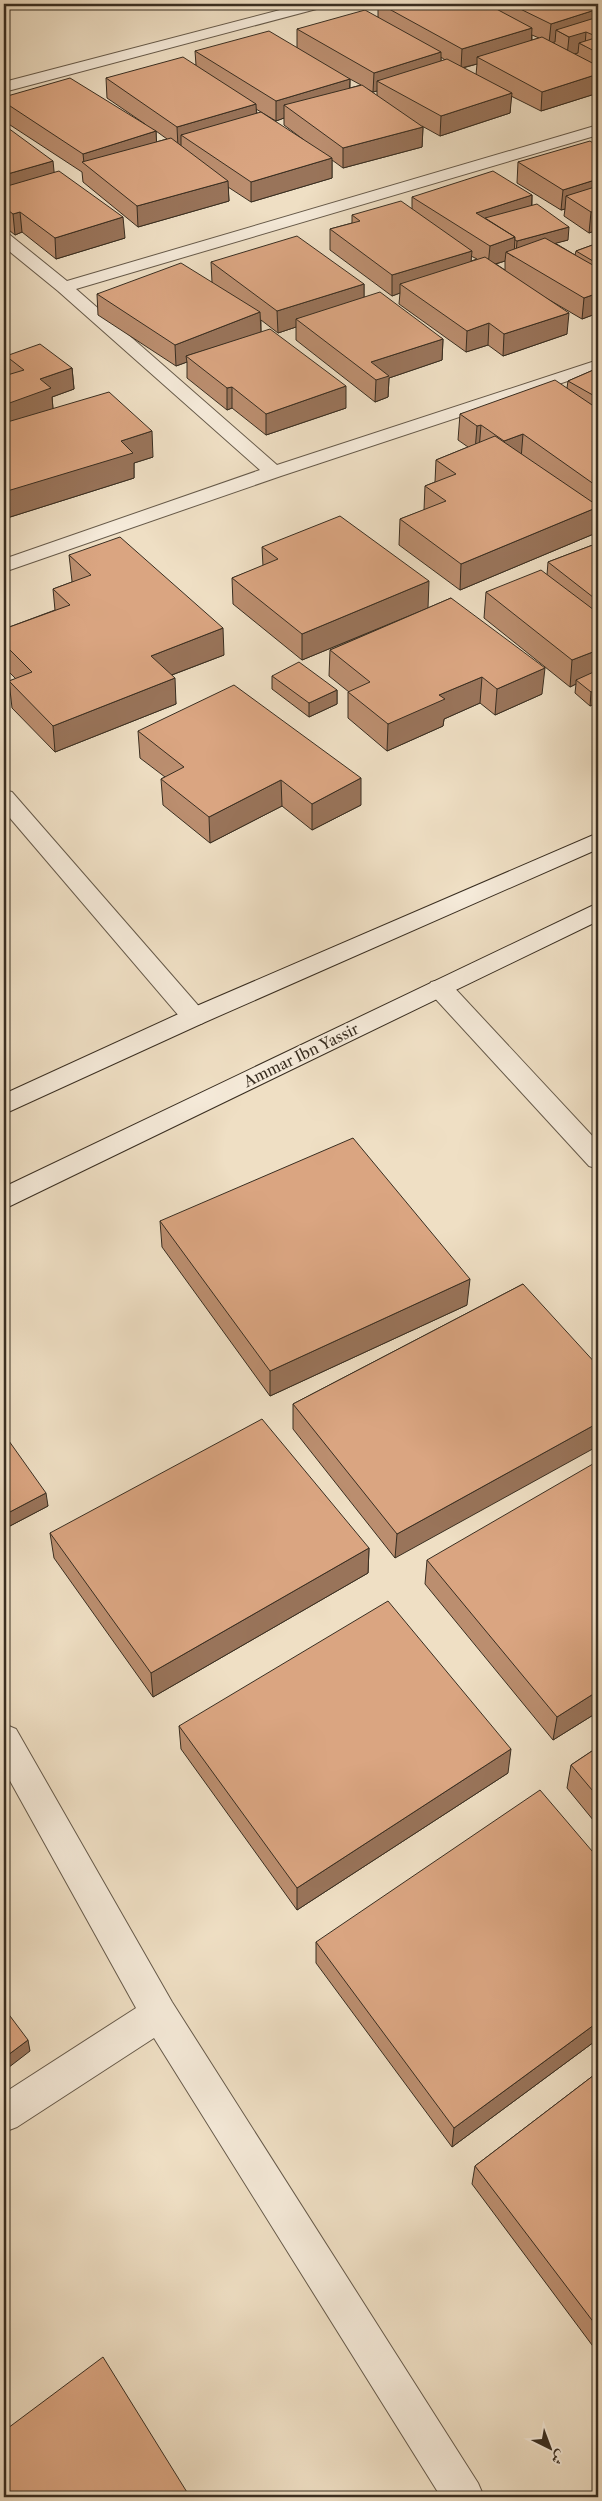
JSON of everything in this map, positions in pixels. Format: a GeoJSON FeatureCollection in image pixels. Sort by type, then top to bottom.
{"type":"FeatureCollection","features":[{"type":"Feature","properties":{"kind":"street"},"geometry":{"type":"LineString","coordinates":[[261,4],[278,14]]}},
{"type":"Feature","properties":{"kind":"street"},"geometry":{"type":"LineString","coordinates":[[4,88],[320,4]]}},
{"type":"Feature","properties":{"kind":"street"},"geometry":{"type":"LineString","coordinates":[[64,287],[598,130]]}},
{"type":"Feature","properties":{"kind":"street"},"geometry":{"type":"LineString","coordinates":[[4,239],[64,287],[274,472]]}},
{"type":"Feature","properties":{"kind":"street"},"geometry":{"type":"LineString","coordinates":[[4,566],[274,472],[598,365]]}},
{"type":"Feature","properties":{"kind":"street"},"geometry":{"type":"LineString","coordinates":[[4,797],[194,1017]]}},
{"type":"Feature","properties":{"kind":"street"},"geometry":{"type":"LineString","coordinates":[[4,1105],[194,1017],[598,840]]}},
{"type":"Feature","properties":{"kind":"street","name":"Ammar Ibn Yassir"},"geometry":{"type":"LineString","coordinates":[[4,1199],[598,911]]}},
{"type":"Feature","properties":{"kind":"street"},"geometry":{"type":"LineString","coordinates":[[440,988],[598,1159]]}},
{"type":"Feature","properties":{"kind":"street"},"geometry":{"type":"LineString","coordinates":[[4,1739],[159,2014],[464,2497]]}},
{"type":"Feature","properties":{"kind":"street"},"geometry":{"type":"LineString","coordinates":[[4,2114],[159,2014]]}},
{"type":"Feature","properties":{"kind":"building"},"geometry":{"type":"Polygon","coordinates":[[[380,4],[487,4],[532,28],[462,49],[380,4]]]}},
{"type":"Feature","properties":{"kind":"building"},"geometry":{"type":"Polygon","coordinates":[[[510,4],[598,4],[598,9],[551,24],[510,4]]]}},
{"type":"Feature","properties":{"kind":"building"},"geometry":{"type":"Polygon","coordinates":[[[365,10],[441,52],[374,73],[297,29],[365,10]]]}},
{"type":"Feature","properties":{"kind":"building"},"geometry":{"type":"Polygon","coordinates":[[[598,17],[598,37],[586,32],[569,37],[556,30],[598,17]]]}},
{"type":"Feature","properties":{"kind":"building"},"geometry":{"type":"Polygon","coordinates":[[[269,31],[350,79],[276,101],[195,51],[269,31]]]}},
{"type":"Feature","properties":{"kind":"building"},"geometry":{"type":"Polygon","coordinates":[[[542,37],[598,66],[598,74],[542,92],[477,57],[542,37]]]}},
{"type":"Feature","properties":{"kind":"building"},"geometry":{"type":"Polygon","coordinates":[[[598,37],[598,53],[579,43],[598,37]]]}},
{"type":"Feature","properties":{"kind":"building"},"geometry":{"type":"Polygon","coordinates":[[[183,57],[256,104],[177,127],[106,78],[183,57]]]}},
{"type":"Feature","properties":{"kind":"building"},"geometry":{"type":"Polygon","coordinates":[[[447,59],[512,93],[441,116],[377,81],[447,59]]]}},
{"type":"Feature","properties":{"kind":"building"},"geometry":{"type":"Polygon","coordinates":[[[70,78],[156,131],[83,154],[4,102],[4,97],[70,78]]]}},
{"type":"Feature","properties":{"kind":"building"},"geometry":{"type":"Polygon","coordinates":[[[362,85],[423,127],[343,148],[284,105],[362,85]]]}},
{"type":"Feature","properties":{"kind":"building"},"geometry":{"type":"Polygon","coordinates":[[[261,112],[332,158],[251,182],[181,135],[261,112]]]}},
{"type":"Feature","properties":{"kind":"building"},"geometry":{"type":"Polygon","coordinates":[[[4,125],[53,161],[4,175],[4,125]]]}},
{"type":"Feature","properties":{"kind":"building"},"geometry":{"type":"Polygon","coordinates":[[[171,138],[228,181],[137,206],[82,162],[171,138]]]}},
{"type":"Feature","properties":{"kind":"building"},"geometry":{"type":"Polygon","coordinates":[[[590,141],[598,146],[598,179],[563,190],[518,162],[590,141]]]}},
{"type":"Feature","properties":{"kind":"building"},"geometry":{"type":"Polygon","coordinates":[[[59,171],[123,217],[55,238],[20,212],[13,214],[4,207],[4,187],[59,171]]]}},
{"type":"Feature","properties":{"kind":"building"},"geometry":{"type":"Polygon","coordinates":[[[493,171],[532,195],[476,213],[515,237],[490,246],[412,197],[493,171]]]}},
{"type":"Feature","properties":{"kind":"building"},"geometry":{"type":"Polygon","coordinates":[[[598,186],[598,210],[591,212],[566,196],[598,186]]]}},
{"type":"Feature","properties":{"kind":"building"},"geometry":{"type":"Polygon","coordinates":[[[401,201],[472,251],[392,275],[330,229],[360,221],[352,215],[401,201]]]}},
{"type":"Feature","properties":{"kind":"building"},"geometry":{"type":"Polygon","coordinates":[[[537,204],[569,227],[517,241],[515,237],[485,218],[537,204]]]}},
{"type":"Feature","properties":{"kind":"building"},"geometry":{"type":"Polygon","coordinates":[[[297,236],[364,284],[277,311],[211,262],[297,236]]]}},
{"type":"Feature","properties":{"kind":"building"},"geometry":{"type":"Polygon","coordinates":[[[545,238],[598,268],[598,293],[584,298],[506,252],[545,238]]]}},
{"type":"Feature","properties":{"kind":"building"},"geometry":{"type":"Polygon","coordinates":[[[598,243],[598,264],[576,251],[598,243]]]}},
{"type":"Feature","properties":{"kind":"building"},"geometry":{"type":"Polygon","coordinates":[[[485,257],[569,313],[504,334],[489,323],[467,331],[400,284],[485,257]]]}},
{"type":"Feature","properties":{"kind":"building"},"geometry":{"type":"Polygon","coordinates":[[[181,263],[260,312],[175,345],[97,294],[181,263]]]}},
{"type":"Feature","properties":{"kind":"building"},"geometry":{"type":"Polygon","coordinates":[[[380,292],[443,339],[371,362],[389,376],[376,380],[296,319],[380,292]]]}},
{"type":"Feature","properties":{"kind":"building"},"geometry":{"type":"Polygon","coordinates":[[[270,329],[346,386],[266,414],[232,387],[227,388],[186,356],[270,329]]]}},
{"type":"Feature","properties":{"kind":"building"},"geometry":{"type":"Polygon","coordinates":[[[40,344],[72,368],[40,379],[51,388],[4,405],[4,376],[24,370],[6,356],[40,344]]]}},
{"type":"Feature","properties":{"kind":"building"},"geometry":{"type":"Polygon","coordinates":[[[598,368],[598,398],[568,381],[598,368]]]}},
{"type":"Feature","properties":{"kind":"building"},"geometry":{"type":"Polygon","coordinates":[[[555,380],[598,409],[598,487],[523,434],[504,441],[481,425],[477,426],[460,414],[555,380]]]}},
{"type":"Feature","properties":{"kind":"building"},"geometry":{"type":"Polygon","coordinates":[[[109,392],[152,431],[121,441],[133,453],[4,492],[4,423],[109,392]]]}},
{"type":"Feature","properties":{"kind":"building"},"geometry":{"type":"Polygon","coordinates":[[[495,436],[598,507],[461,564],[400,519],[446,501],[425,486],[456,474],[436,460],[495,436]]]}},
{"type":"Feature","properties":{"kind":"building"},"geometry":{"type":"Polygon","coordinates":[[[340,516],[429,581],[302,634],[232,578],[278,559],[262,547],[340,516]]]}},
{"type":"Feature","properties":{"kind":"building"},"geometry":{"type":"Polygon","coordinates":[[[120,537],[223,628],[151,656],[175,678],[53,726],[9,681],[32,672],[4,644],[4,629],[70,605],[53,589],[91,575],[69,555],[120,537]]]}},
{"type":"Feature","properties":{"kind":"building"},"geometry":{"type":"Polygon","coordinates":[[[598,543],[598,601],[548,562],[598,543]]]}},
{"type":"Feature","properties":{"kind":"building"},"geometry":{"type":"Polygon","coordinates":[[[541,570],[598,613],[598,650],[572,660],[486,592],[541,570]]]}},
{"type":"Feature","properties":{"kind":"building"},"geometry":{"type":"Polygon","coordinates":[[[451,598],[545,668],[497,689],[482,677],[439,695],[445,699],[388,724],[348,692],[370,682],[330,650],[451,598]]]}},
{"type":"Feature","properties":{"kind":"building"},"geometry":{"type":"Polygon","coordinates":[[[299,662],[337,690],[309,703],[272,676],[299,662]]]}},
{"type":"Feature","properties":{"kind":"building"},"geometry":{"type":"Polygon","coordinates":[[[598,670],[598,686],[596,686],[596,690],[591,692],[576,680],[598,670]]]}},
{"type":"Feature","properties":{"kind":"building"},"geometry":{"type":"Polygon","coordinates":[[[234,685],[361,778],[312,804],[281,780],[209,817],[161,779],[184,767],[138,731],[234,685]]]}},
{"type":"Feature","properties":{"kind":"building"},"geometry":{"type":"Polygon","coordinates":[[[353,1138],[470,1279],[270,1371],[160,1221],[353,1138]]]}},
{"type":"Feature","properties":{"kind":"building"},"geometry":{"type":"Polygon","coordinates":[[[523,1284],[598,1366],[598,1423],[397,1534],[293,1404],[523,1284]]]}},
{"type":"Feature","properties":{"kind":"building"},"geometry":{"type":"Polygon","coordinates":[[[262,1419],[369,1548],[151,1673],[50,1533],[262,1419]]]}},
{"type":"Feature","properties":{"kind":"building"},"geometry":{"type":"Polygon","coordinates":[[[4,1434],[46,1493],[6,1514],[4,1512],[4,1434]]]}},
{"type":"Feature","properties":{"kind":"building"},"geometry":{"type":"Polygon","coordinates":[[[598,1461],[598,1691],[557,1717],[427,1560],[598,1461]]]}},
{"type":"Feature","properties":{"kind":"building"},"geometry":{"type":"Polygon","coordinates":[[[388,1601],[511,1749],[297,1888],[179,1726],[388,1601]]]}},
{"type":"Feature","properties":{"kind":"building"},"geometry":{"type":"Polygon","coordinates":[[[598,1747],[598,1797],[571,1765],[598,1747]]]}},
{"type":"Feature","properties":{"kind":"building"},"geometry":{"type":"Polygon","coordinates":[[[540,1790],[598,1858],[598,2022],[454,2128],[316,1942],[540,1790]]]}},
{"type":"Feature","properties":{"kind":"building"},"geometry":{"type":"Polygon","coordinates":[[[4,2008],[28,2040],[4,2058],[4,2008]]]}},
{"type":"Feature","properties":{"kind":"building"},"geometry":{"type":"Polygon","coordinates":[[[598,2072],[598,2328],[475,2166],[598,2072]]]}},
{"type":"Feature","properties":{"kind":"building"},"geometry":{"type":"Polygon","coordinates":[[[103,2357],[190,2497],[4,2497],[4,2431],[103,2357]]]}}]}
